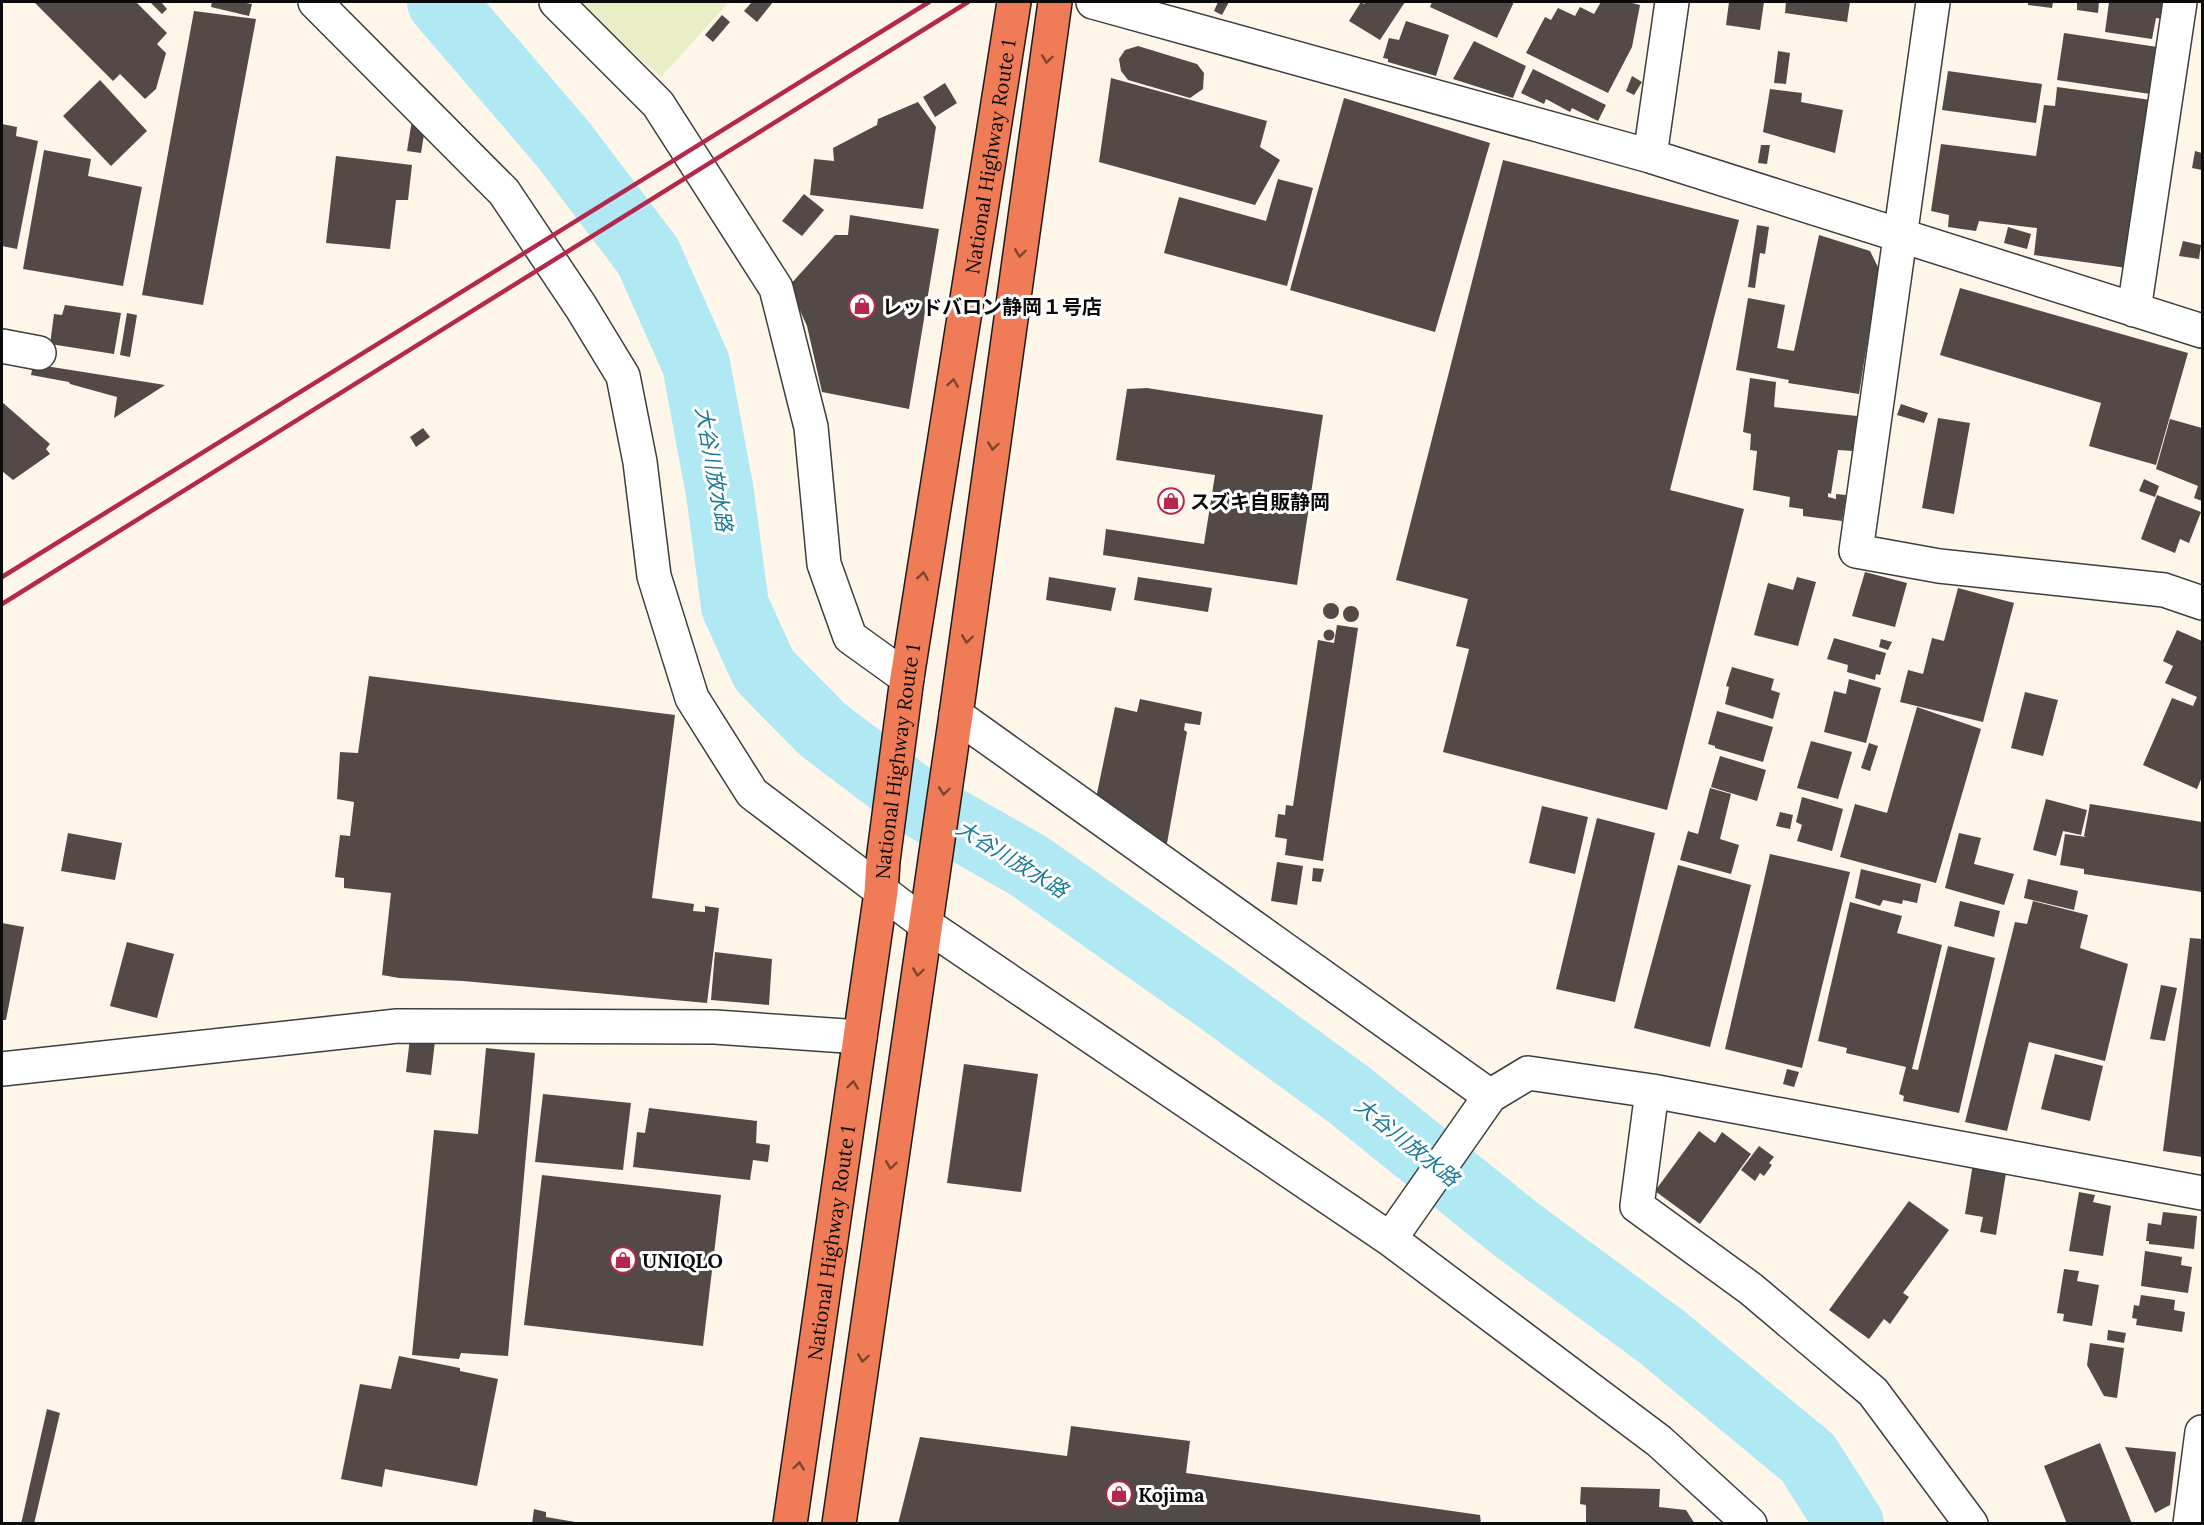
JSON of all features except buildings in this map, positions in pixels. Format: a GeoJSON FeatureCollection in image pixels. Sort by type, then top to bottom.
{"type":"FeatureCollection","features":[{"type":"Feature","properties":{"kind":"highway","name":"National Highway Route 1"},"geometry":{"type":"LineString","coordinates":[[790,1524],[860,1037],[906,687],[1014,2]]}},
{"type":"Feature","properties":{"kind":"highway"},"geometry":{"type":"LineString","coordinates":[[839,1524],[1055,2]]}},
{"type":"Feature","properties":{"kind":"street"},"geometry":{"type":"LineString","coordinates":[[315,2],[504,192],[581,307],[623,376],[640,462],[654,576],[692,698],[752,793],[882,876],[1390,1239],[1659,1441],[1750,1524]]}},
{"type":"Feature","properties":{"kind":"street"},"geometry":{"type":"LineString","coordinates":[[556,2],[658,104],[776,288],[811,427],[824,564],[850,637],[906,687]]}},
{"type":"Feature","properties":{"kind":"street"},"geometry":{"type":"LineString","coordinates":[[1093,2],[1650,156],[2202,331]]}},
{"type":"Feature","properties":{"kind":"street"},"geometry":{"type":"LineString","coordinates":[[1650,156],[1672,2]]}},
{"type":"Feature","properties":{"kind":"street"},"geometry":{"type":"LineString","coordinates":[[1933,2],[1856,551],[1939,566],[2164,590],[2202,603]]}},
{"type":"Feature","properties":{"kind":"street"},"geometry":{"type":"LineString","coordinates":[[2134,310],[2180,2]]}},
{"type":"Feature","properties":{"kind":"street"},"geometry":{"type":"LineString","coordinates":[[2,346],[39,354]]}},
{"type":"Feature","properties":{"kind":"street"},"geometry":{"type":"LineString","coordinates":[[954,724],[1484,1105]]}},
{"type":"Feature","properties":{"kind":"street"},"geometry":{"type":"LineString","coordinates":[[2,1069],[396,1026],[715,1027],[860,1037]]}},
{"type":"Feature","properties":{"kind":"street"},"geometry":{"type":"LineString","coordinates":[[1390,1239],[1484,1105],[1528,1073],[1652,1091],[2202,1193]]}},
{"type":"Feature","properties":{"kind":"street"},"geometry":{"type":"LineString","coordinates":[[1652,1091],[1637,1206],[1751,1289],[1873,1392],[1971,1524]]}},
{"type":"Feature","properties":{"kind":"street"},"geometry":{"type":"LineString","coordinates":[[2190,1524],[2201,1450]]}},
{"type":"Feature","properties":{"kind":"green space"},"geometry":{"type":"Polygon","coordinates":[[[576,2],[729,2],[661,77],[576,2]]]}},
{"type":"Feature","properties":{"kind":"waterway","name":"大谷川放水路"},"geometry":{"type":"LineString","coordinates":[[441,2],[563,144],[648,256],[696,364],[720,493],[735,606],[764,670],[822,729],[925,807],[1029,866],[1215,997],[1348,1094],[1517,1230],[1662,1337],[1808,1458],[1850,1524]]}},
{"type":"Feature","properties":{"kind":"railway"},"geometry":{"type":"LineString","coordinates":[[2,577],[929,2]]}},
{"type":"Feature","properties":{"kind":"railway"},"geometry":{"type":"LineString","coordinates":[[2,604],[968,2]]}},
{"type":"Feature","properties":{"kind":"place","name":"レッドバロン静岡１号店"},"geometry":{"type":"Point","coordinates":[862,306]}},
{"type":"Feature","properties":{"kind":"place","name":"スズキ自販静岡"},"geometry":{"type":"Point","coordinates":[1171,501]}},
{"type":"Feature","properties":{"kind":"place","name":"UNIQLO"},"geometry":{"type":"Point","coordinates":[623,1260]}},
{"type":"Feature","properties":{"kind":"place","name":"Kojima"},"geometry":{"type":"Point","coordinates":[1119,1494]}}]}
